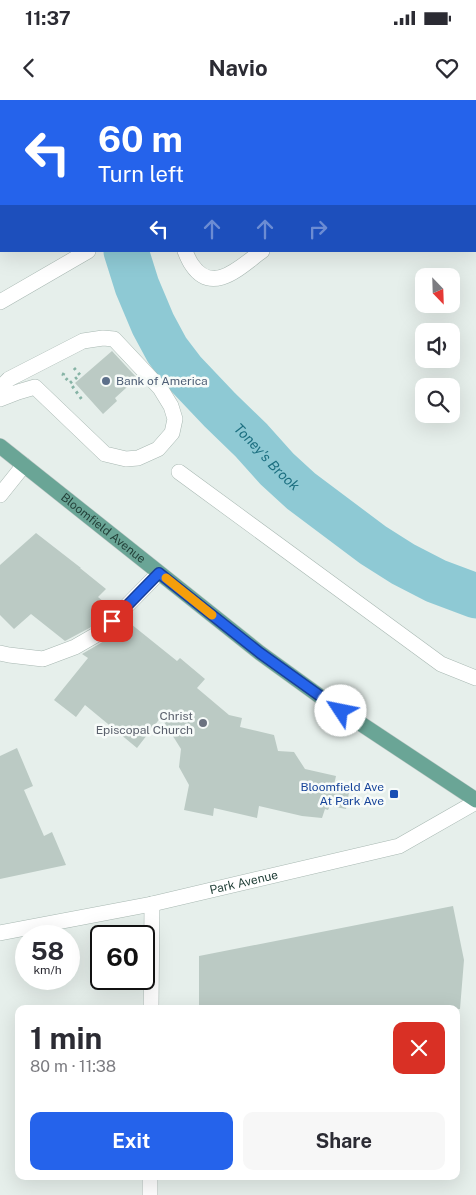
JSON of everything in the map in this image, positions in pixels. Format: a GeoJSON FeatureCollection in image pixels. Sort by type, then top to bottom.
{"type":"FeatureCollection","features":[{"type":"Feature","properties":{"kind":"main road","name":"Bloomfield Avenue"},"geometry":{"type":"LineString","coordinates":[[0,446],[260,653],[325,700],[476,801]]}},
{"type":"Feature","properties":{"kind":"street"},"geometry":{"type":"LineString","coordinates":[[0,302],[86,252]]}},
{"type":"Feature","properties":{"kind":"street"},"geometry":{"type":"LineString","coordinates":[[185,252],[191,265],[198,273],[208,278],[220,279],[261,252]]}},
{"type":"Feature","properties":{"kind":"street"},"geometry":{"type":"LineString","coordinates":[[0,388],[9,379],[83,341],[103,338],[114,339],[160,388],[171,406],[175,419],[172,433],[158,449],[138,458],[126,459],[105,454],[34,387],[0,399]]}},
{"type":"Feature","properties":{"kind":"street"},"geometry":{"type":"LineString","coordinates":[[0,495],[24,466]]}},
{"type":"Feature","properties":{"kind":"street"},"geometry":{"type":"LineString","coordinates":[[179,472],[441,664],[476,678]]}},
{"type":"Feature","properties":{"kind":"street"},"geometry":{"type":"LineString","coordinates":[[0,653],[43,659],[74,647],[101,632],[159,573]]}},
{"type":"Feature","properties":{"kind":"street","name":"Park Avenue"},"geometry":{"type":"LineString","coordinates":[[0,933],[152,904],[398,846],[476,801]]}},
{"type":"Feature","properties":{"kind":"street"},"geometry":{"type":"LineString","coordinates":[[151,1005],[152,904]]}},
{"type":"Feature","properties":{"kind":"street"},"geometry":{"type":"LineString","coordinates":[[150,1180],[150,1195]]}},
{"type":"Feature","properties":{"kind":"path"},"geometry":{"type":"LineString","coordinates":[[70,383],[79,378],[80,374],[73,366],[63,375],[83,401]]}},
{"type":"Feature","properties":{"kind":"building","name":"Bank of America"},"geometry":{"type":"Polygon","coordinates":[[[112,351],[137,378],[115,398],[117,401],[103,414],[75,383],[112,351]]]}},
{"type":"Feature","properties":{"kind":"building"},"geometry":{"type":"Polygon","coordinates":[[[36,533],[106,589],[98,597],[111,608],[95,625],[65,641],[31,614],[14,629],[0,615],[0,565],[36,533]]]}},
{"type":"Feature","properties":{"kind":"building","name":"Christ Episcopal Church"},"geometry":{"type":"Polygon","coordinates":[[[126,620],[177,661],[180,658],[205,679],[197,688],[229,715],[242,718],[240,727],[274,735],[278,751],[294,752],[305,769],[336,776],[334,785],[350,787],[346,809],[330,806],[328,810],[325,809],[322,818],[302,816],[259,806],[257,818],[214,808],[213,816],[184,810],[189,785],[179,767],[181,749],[161,717],[137,748],[85,705],[76,717],[54,700],[88,658],[82,654],[106,640],[126,620]]]}},
{"type":"Feature","properties":{"kind":"building"},"geometry":{"type":"Polygon","coordinates":[[[17,748],[33,786],[24,790],[44,836],[52,832],[66,865],[0,879],[0,756],[17,748]]]}},
{"type":"Feature","properties":{"kind":"building"},"geometry":{"type":"Polygon","coordinates":[[[453,906],[464,960],[460,1009],[460,1005],[199,1005],[199,956],[453,906]]]}},
{"type":"Feature","properties":{"kind":"waterway","name":"Toney's Brook"},"geometry":{"type":"LineString","coordinates":[[126,252],[137,286],[153,324],[167,350],[183,371],[277,469],[301,491],[373,545],[403,564],[436,581],[476,596]]}},
{"type":"Feature","properties":{"kind":"slow traffic"},"geometry":{"type":"LineString","coordinates":[[166,578],[212,615]]}},
{"type":"Feature","properties":{"kind":"place","name":"Bank of America"},"geometry":{"type":"Point","coordinates":[106,381]}},
{"type":"Feature","properties":{"kind":"place","name":"Christ Episcopal Church"},"geometry":{"type":"Point","coordinates":[203,723]}},
{"type":"Feature","properties":{"kind":"place","name":"Bloomfield Ave At Park Ave"},"geometry":{"type":"Point","coordinates":[394,794]}},
{"type":"Feature","properties":{"kind":"route"},"geometry":{"type":"LineString","coordinates":[[112,621],[159,573],[260,653],[341,711]]}}]}
